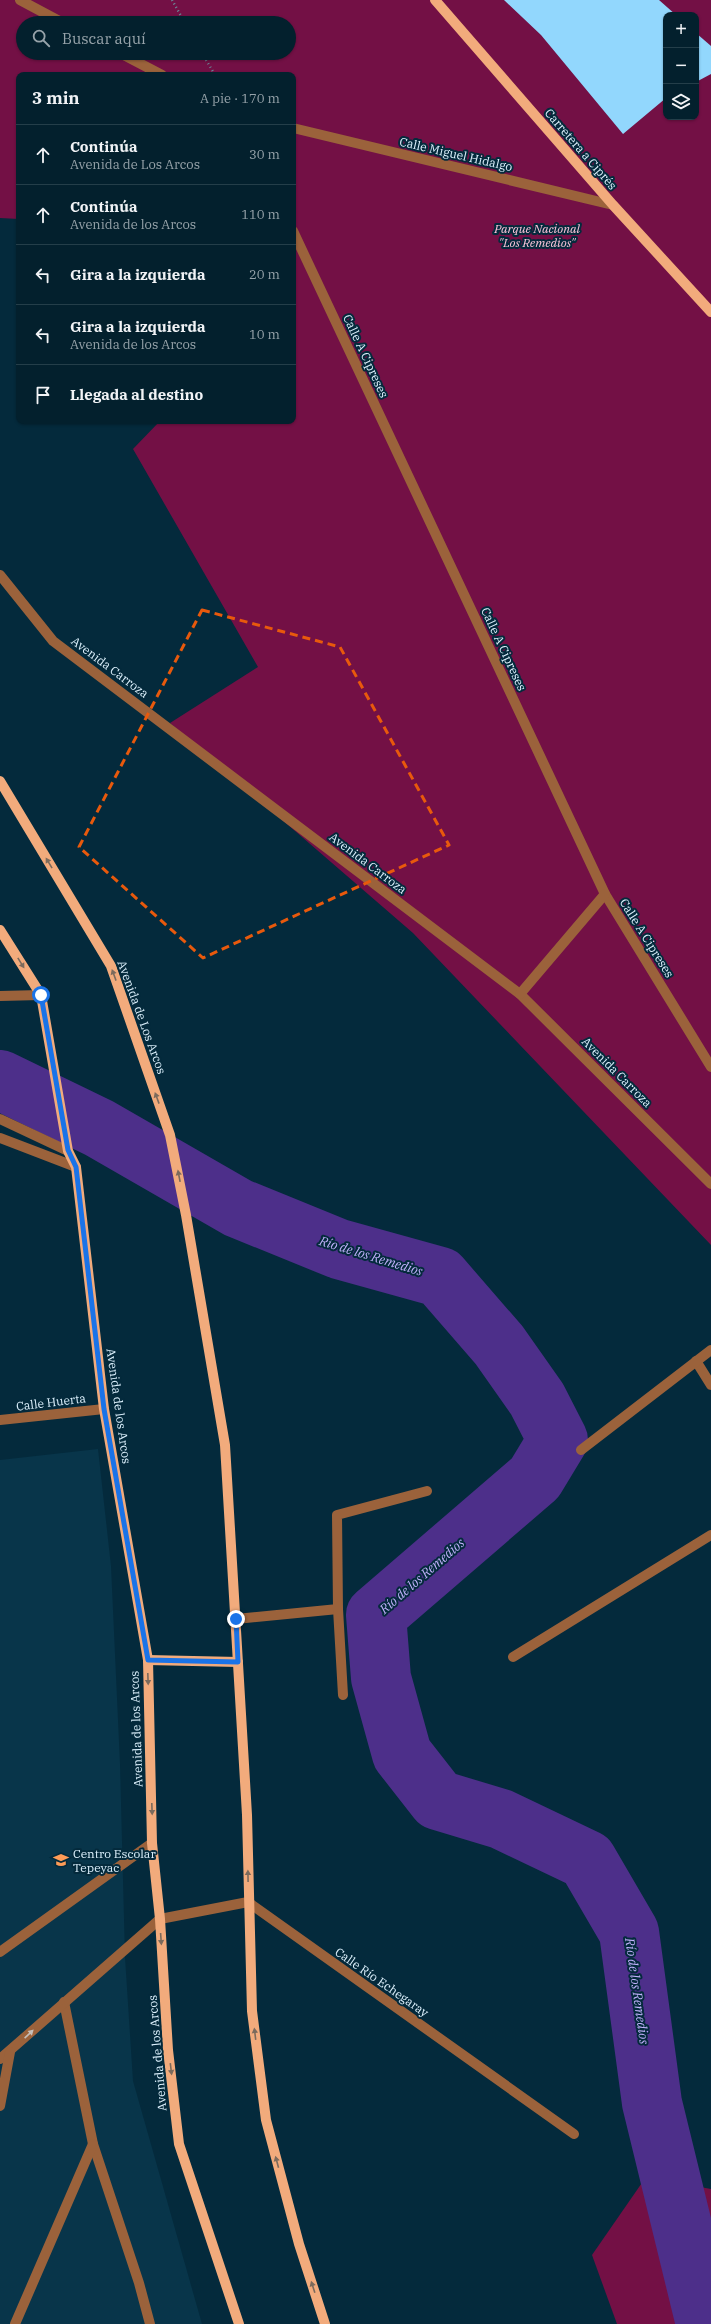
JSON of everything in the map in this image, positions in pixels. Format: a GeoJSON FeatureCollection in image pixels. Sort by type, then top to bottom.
{"type":"FeatureCollection","features":[{"type":"Feature","properties":{"kind":"main road","name":"Carretera a Ciprés"},"geometry":{"type":"LineString","coordinates":[[435,0],[613,205],[711,312]]}},
{"type":"Feature","properties":{"kind":"main road","name":"Avenida de Los Arcos"},"geometry":{"type":"LineString","coordinates":[[0,781],[111,966],[170,1135],[186,1215],[225,1445],[236,1619]]}},
{"type":"Feature","properties":{"kind":"main road"},"geometry":{"type":"LineString","coordinates":[[0,930],[41,995]]}},
{"type":"Feature","properties":{"kind":"main road","name":"Avenida de los Arcos"},"geometry":{"type":"LineString","coordinates":[[41,995],[66,1130],[68,1150],[76,1167],[104,1409],[148,1660],[152,1843],[160,1919],[168,2050],[179,2144],[239,2324]]}},
{"type":"Feature","properties":{"kind":"main road"},"geometry":{"type":"LineString","coordinates":[[236,1619],[247,1815],[248,1902],[252,2011],[266,2120],[299,2244],[325,2324]]}},
{"type":"Feature","properties":{"kind":"main road"},"geometry":{"type":"LineString","coordinates":[[148,1660],[238,1662]]}},
{"type":"Feature","properties":{"kind":"street"},"geometry":{"type":"LineString","coordinates":[[20,0],[50,16]]}},
{"type":"Feature","properties":{"kind":"street"},"geometry":{"type":"LineString","coordinates":[[133,60],[156,72]]}},
{"type":"Feature","properties":{"kind":"street","name":"Calle Miguel Hidalgo"},"geometry":{"type":"LineString","coordinates":[[296,129],[613,205]]}},
{"type":"Feature","properties":{"kind":"street","name":"Calle A Cipreses"},"geometry":{"type":"LineString","coordinates":[[296,237],[604,894],[711,1067]]}},
{"type":"Feature","properties":{"kind":"street","name":"Avenida Carroza"},"geometry":{"type":"LineString","coordinates":[[0,575],[53,641],[520,994],[711,1184]]}},
{"type":"Feature","properties":{"kind":"street"},"geometry":{"type":"LineString","coordinates":[[520,994],[604,894]]}},
{"type":"Feature","properties":{"kind":"street"},"geometry":{"type":"LineString","coordinates":[[0,996],[41,995]]}},
{"type":"Feature","properties":{"kind":"street"},"geometry":{"type":"LineString","coordinates":[[0,1119],[68,1150]]}},
{"type":"Feature","properties":{"kind":"street"},"geometry":{"type":"LineString","coordinates":[[0,1138],[76,1167]]}},
{"type":"Feature","properties":{"kind":"street"},"geometry":{"type":"LineString","coordinates":[[581,1450],[711,1350]]}},
{"type":"Feature","properties":{"kind":"street"},"geometry":{"type":"LineString","coordinates":[[696,1361],[711,1385]]}},
{"type":"Feature","properties":{"kind":"street","name":"Calle Huerta"},"geometry":{"type":"LineString","coordinates":[[0,1420],[104,1409]]}},
{"type":"Feature","properties":{"kind":"street"},"geometry":{"type":"LineString","coordinates":[[343,1695],[338,1609],[337,1515],[427,1491]]}},
{"type":"Feature","properties":{"kind":"street"},"geometry":{"type":"LineString","coordinates":[[513,1657],[711,1535]]}},
{"type":"Feature","properties":{"kind":"street"},"geometry":{"type":"LineString","coordinates":[[236,1619],[338,1609]]}},
{"type":"Feature","properties":{"kind":"street"},"geometry":{"type":"LineString","coordinates":[[0,1952],[152,1843]]}},
{"type":"Feature","properties":{"kind":"street"},"geometry":{"type":"LineString","coordinates":[[0,2059],[10,2052],[64,2002],[160,1919],[248,1902]]}},
{"type":"Feature","properties":{"kind":"street","name":"Calle Río Echegaray"},"geometry":{"type":"LineString","coordinates":[[248,1902],[574,2134]]}},
{"type":"Feature","properties":{"kind":"street"},"geometry":{"type":"LineString","coordinates":[[64,2002],[93,2144],[139,2283],[150,2324]]}},
{"type":"Feature","properties":{"kind":"street"},"geometry":{"type":"LineString","coordinates":[[0,2106],[10,2052]]}},
{"type":"Feature","properties":{"kind":"street"},"geometry":{"type":"LineString","coordinates":[[16,2324],[93,2144]]}},
{"type":"Feature","properties":{"kind":"path"},"geometry":{"type":"LineString","coordinates":[[172,0],[181,16]]}},
{"type":"Feature","properties":{"kind":"path"},"geometry":{"type":"LineString","coordinates":[[206,60],[213,72]]}},
{"type":"Feature","properties":{"kind":"highlighted area"},"geometry":{"type":"Polygon","coordinates":[[[202,610],[340,647],[449,845],[203,958],[79,847],[202,610]]]}},
{"type":"Feature","properties":{"kind":"shaded area","name":"Centro Escolar Tepeyac"},"geometry":{"type":"Polygon","coordinates":[[[98,1449],[111,1566],[120,1764],[125,1957],[133,2081],[202,2324],[0,2324],[0,1460],[98,1449]]]}},
{"type":"Feature","properties":{"kind":"green space","name":"Parque Nacional \"Los Remedios\""},"geometry":{"type":"Polygon","coordinates":[[[0,0],[711,0],[711,1245],[413,933],[170,723],[258,667],[133,449],[157,424],[296,424],[296,72],[16,72],[16,219],[0,218],[0,0]]]}},
{"type":"Feature","properties":{"kind":"green space"},"geometry":{"type":"Polygon","coordinates":[[[646,2177],[711,2189],[711,2324],[617,2324],[592,2255],[646,2177]]]}},
{"type":"Feature","properties":{"kind":"building"},"geometry":{"type":"Polygon","coordinates":[[[504,0],[659,0],[673,12],[663,12],[663,101],[623,134],[541,35],[504,0]]]}},
{"type":"Feature","properties":{"kind":"building"},"geometry":{"type":"Polygon","coordinates":[[[699,36],[711,46],[711,74],[699,80],[699,36]]]}},
{"type":"Feature","properties":{"kind":"waterway","name":"Río de los Remedios"},"geometry":{"type":"LineString","coordinates":[[0,1080],[99,1128],[238,1208],[339,1249],[440,1277],[499,1345],[537,1399],[558,1440],[535,1478],[376,1615],[381,1678],[402,1754],[438,1800],[501,1819],[587,1860],[629,1932],[652,2103],[706,2324]]}},
{"type":"Feature","properties":{"kind":"place","name":"Centro Escolar Tepeyac"},"geometry":{"type":"Point","coordinates":[61,1860]}},
{"type":"Feature","properties":{"kind":"route"},"geometry":{"type":"LineString","coordinates":[[41,995],[66,1130],[68,1150],[76,1167],[104,1409],[148,1660],[238,1662],[236,1619]]}}]}
